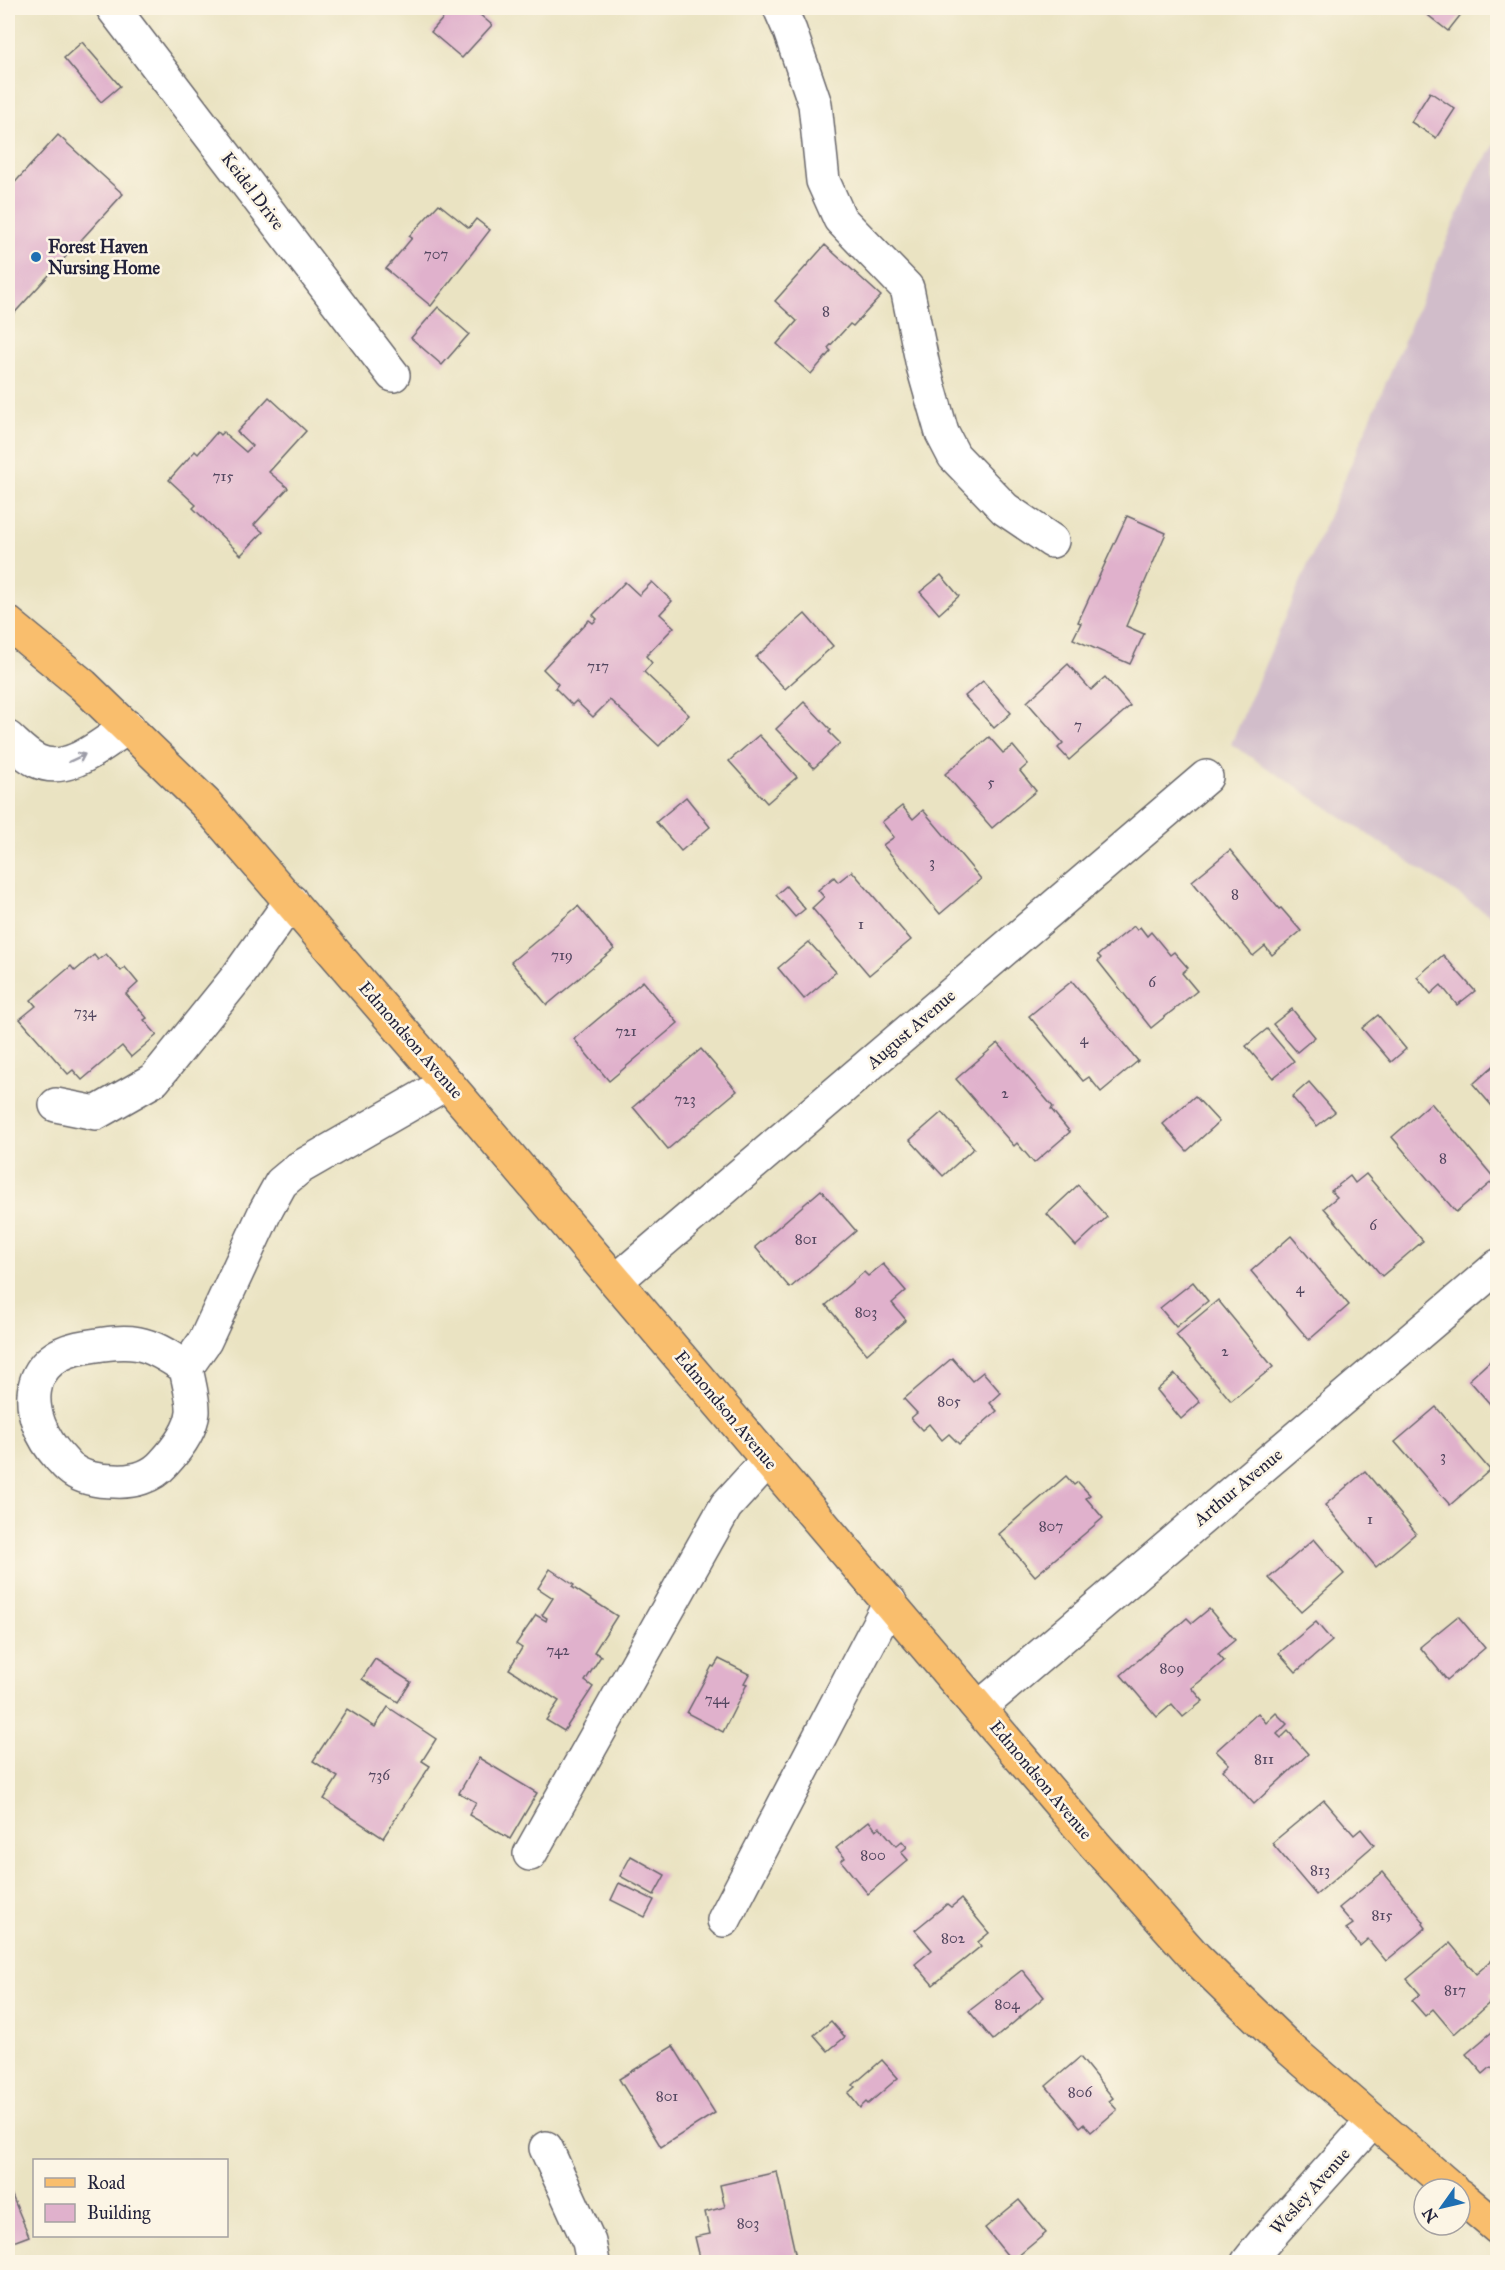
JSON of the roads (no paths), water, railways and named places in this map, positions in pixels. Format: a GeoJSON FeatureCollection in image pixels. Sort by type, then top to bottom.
{"type":"FeatureCollection","features":[{"type":"Feature","properties":{"kind":"main road","name":"Edmondson Avenue"},"geometry":{"type":"LineString","coordinates":[[8,623],[128,727],[206,804],[447,1083],[1095,1845],[1195,1957],[1290,2049],[1438,2177]]}},
{"type":"Feature","properties":{"kind":"main road"},"geometry":{"type":"LineString","coordinates":[[1472,2206],[1497,2228]]}},
{"type":"Feature","properties":{"kind":"street","name":"Keidel Drive"},"geometry":{"type":"LineString","coordinates":[[113,8],[393,375]]}},
{"type":"Feature","properties":{"kind":"street"},"geometry":{"type":"LineString","coordinates":[[780,8],[815,104],[823,181],[840,219],[907,288],[923,366],[942,433],[954,456],[1005,509],[1052,541]]}},
{"type":"Feature","properties":{"kind":"street"},"geometry":{"type":"LineString","coordinates":[[8,738],[37,761],[59,766],[80,758],[128,727]]}},
{"type":"Feature","properties":{"kind":"street","name":"August Avenue"},"geometry":{"type":"LineString","coordinates":[[616,1281],[1206,777]]}},
{"type":"Feature","properties":{"kind":"street"},"geometry":{"type":"LineString","coordinates":[[56,1104],[96,1113],[154,1080],[238,976],[291,901]]}},
{"type":"Feature","properties":{"kind":"street"},"geometry":{"type":"LineString","coordinates":[[186,1368],[162,1352],[139,1342],[112,1342],[73,1349],[49,1361],[34,1384],[34,1414],[45,1442],[71,1470],[98,1481],[130,1482],[157,1470],[181,1444],[193,1412],[186,1368],[205,1341],[265,1212],[281,1183],[299,1168],[447,1083]]}},
{"type":"Feature","properties":{"kind":"street","name":"Arthur Avenue"},"geometry":{"type":"LineString","coordinates":[[980,1708],[1497,1266]]}},
{"type":"Feature","properties":{"kind":"street"},"geometry":{"type":"LineString","coordinates":[[530,1854],[726,1506],[768,1460]]}},
{"type":"Feature","properties":{"kind":"street"},"geometry":{"type":"LineString","coordinates":[[724,1920],[890,1602]]}},
{"type":"Feature","properties":{"kind":"street","name":"Wesley Avenue"},"geometry":{"type":"LineString","coordinates":[[1248,2262],[1373,2121]]}},
{"type":"Feature","properties":{"kind":"street"},"geometry":{"type":"LineString","coordinates":[[546,2148],[589,2242],[593,2262]]}},
{"type":"Feature","properties":{"kind":"place","name":"Forest Haven Nursing Home"},"geometry":{"type":"Point","coordinates":[36,257]}}]}
